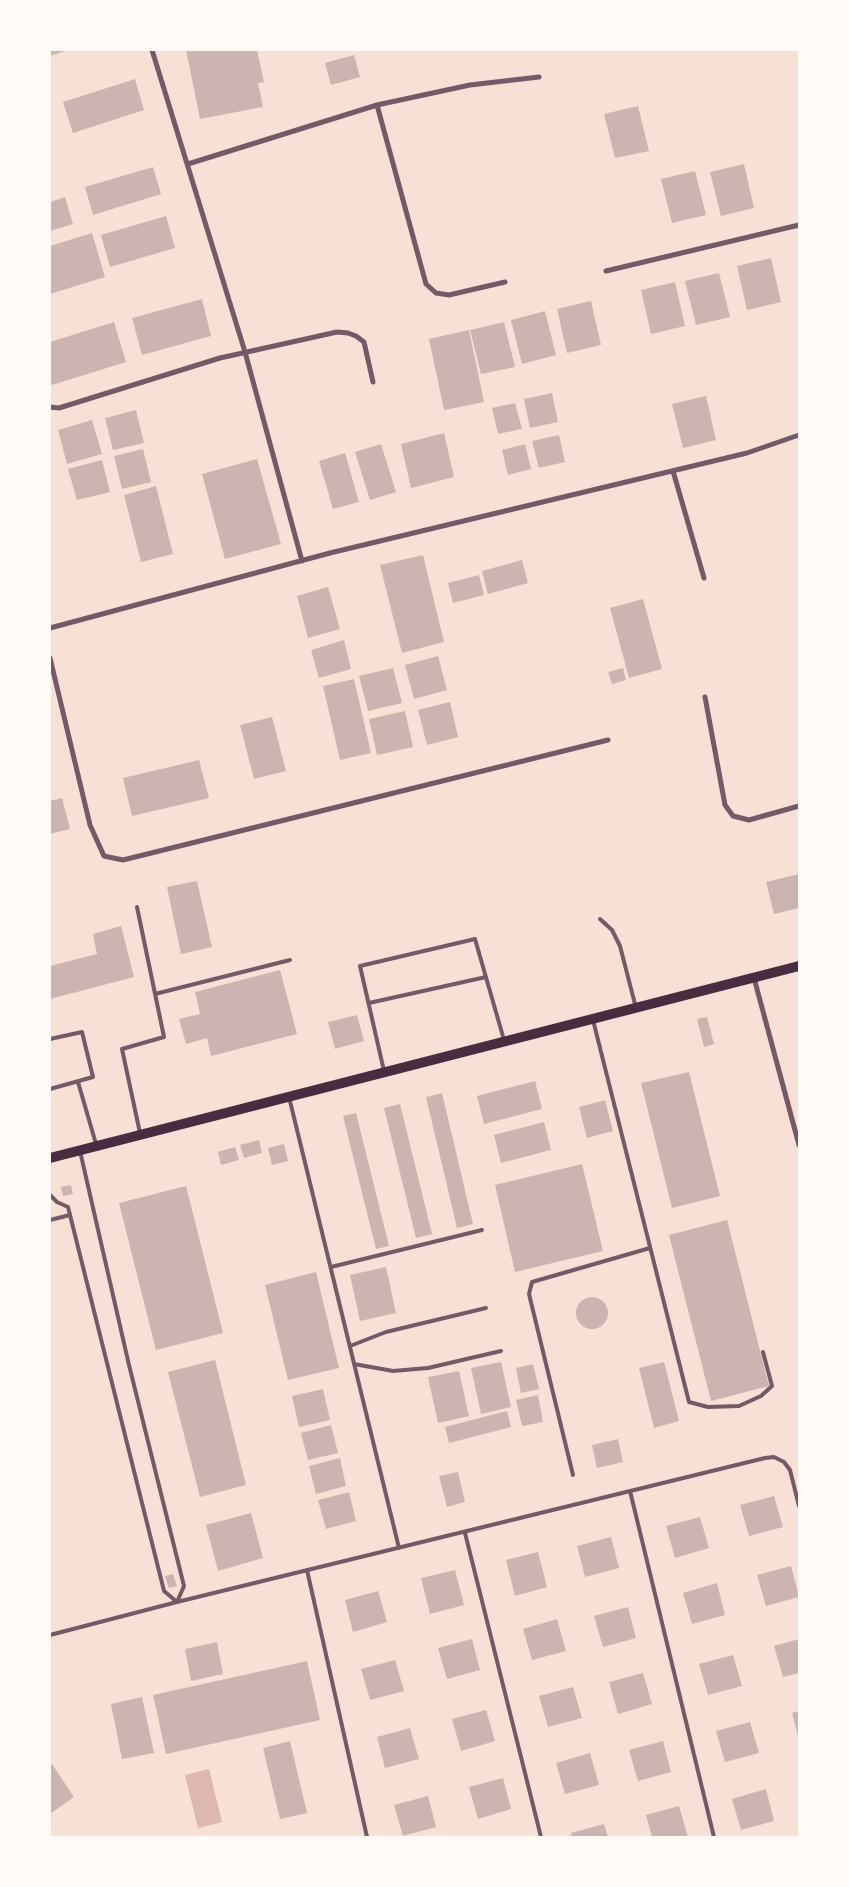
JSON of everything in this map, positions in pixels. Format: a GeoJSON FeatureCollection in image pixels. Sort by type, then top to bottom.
{"type":"FeatureCollection","features":[{"type":"Feature","properties":{"kind":"main road"},"geometry":{"type":"LineString","coordinates":[[50,1158],[799,966]]}},
{"type":"Feature","properties":{"kind":"street"},"geometry":{"type":"LineString","coordinates":[[152,50],[245,352],[302,561]]}},
{"type":"Feature","properties":{"kind":"street"},"geometry":{"type":"LineString","coordinates":[[188,164],[377,105],[470,85],[539,77]]}},
{"type":"Feature","properties":{"kind":"street"},"geometry":{"type":"LineString","coordinates":[[377,105],[426,284],[436,293],[449,295],[505,282]]}},
{"type":"Feature","properties":{"kind":"street"},"geometry":{"type":"LineString","coordinates":[[606,271],[799,225]]}},
{"type":"Feature","properties":{"kind":"street"},"geometry":{"type":"LineString","coordinates":[[50,407],[59,408],[220,358],[337,332],[348,333],[364,342],[373,382]]}},
{"type":"Feature","properties":{"kind":"street"},"geometry":{"type":"LineString","coordinates":[[50,628],[302,561],[747,453],[799,435]]}},
{"type":"Feature","properties":{"kind":"street"},"geometry":{"type":"LineString","coordinates":[[673,471],[704,578]]}},
{"type":"Feature","properties":{"kind":"street"},"geometry":{"type":"LineString","coordinates":[[50,658],[90,824],[104,856],[123,860],[608,740]]}},
{"type":"Feature","properties":{"kind":"street"},"geometry":{"type":"LineString","coordinates":[[705,697],[725,805],[733,816],[750,820],[799,806]]}},
{"type":"Feature","properties":{"kind":"street"},"geometry":{"type":"LineString","coordinates":[[754,978],[799,1145]]}},
{"type":"Feature","properties":{"kind":"lane"},"geometry":{"type":"LineString","coordinates":[[137,907],[164,1038],[122,1049],[141,1135]]}},
{"type":"Feature","properties":{"kind":"lane"},"geometry":{"type":"LineString","coordinates":[[600,919],[612,930],[620,946],[636,1009]]}},
{"type":"Feature","properties":{"kind":"lane"},"geometry":{"type":"LineString","coordinates":[[384,1073],[360,966],[475,938],[504,1042]]}},
{"type":"Feature","properties":{"kind":"lane"},"geometry":{"type":"LineString","coordinates":[[155,994],[290,960]]}},
{"type":"Feature","properties":{"kind":"lane"},"geometry":{"type":"LineString","coordinates":[[369,1003],[486,977]]}},
{"type":"Feature","properties":{"kind":"lane"},"geometry":{"type":"LineString","coordinates":[[593,1020],[689,1402],[708,1407],[739,1406],[761,1396],[772,1386],[763,1352]]}},
{"type":"Feature","properties":{"kind":"lane"},"geometry":{"type":"LineString","coordinates":[[50,1040],[82,1032],[93,1077],[50,1089]]}},
{"type":"Feature","properties":{"kind":"lane"},"geometry":{"type":"LineString","coordinates":[[78,1082],[96,1146]]}},
{"type":"Feature","properties":{"kind":"lane"},"geometry":{"type":"LineString","coordinates":[[289,1097],[398,1548]]}},
{"type":"Feature","properties":{"kind":"lane"},"geometry":{"type":"LineString","coordinates":[[80,1150],[129,1365],[184,1586],[177,1602]]}},
{"type":"Feature","properties":{"kind":"lane"},"geometry":{"type":"LineString","coordinates":[[50,1195],[57,1202],[68,1207],[164,1591],[177,1602]]}},
{"type":"Feature","properties":{"kind":"lane"},"geometry":{"type":"LineString","coordinates":[[50,1220],[70,1215]]}},
{"type":"Feature","properties":{"kind":"lane"},"geometry":{"type":"LineString","coordinates":[[330,1267],[482,1230]]}},
{"type":"Feature","properties":{"kind":"lane"},"geometry":{"type":"LineString","coordinates":[[573,1475],[529,1294],[532,1282],[650,1248]]}},
{"type":"Feature","properties":{"kind":"lane"},"geometry":{"type":"LineString","coordinates":[[350,1346],[386,1332],[486,1308]]}},
{"type":"Feature","properties":{"kind":"lane"},"geometry":{"type":"LineString","coordinates":[[354,1364],[393,1371],[428,1368],[501,1351]]}},
{"type":"Feature","properties":{"kind":"lane"},"geometry":{"type":"LineString","coordinates":[[50,1635],[177,1602],[765,1458],[774,1457],[784,1462],[790,1470],[799,1506]]}},
{"type":"Feature","properties":{"kind":"lane"},"geometry":{"type":"LineString","coordinates":[[630,1491],[714,1837]]}},
{"type":"Feature","properties":{"kind":"lane"},"geometry":{"type":"LineString","coordinates":[[465,1533],[541,1837]]}},
{"type":"Feature","properties":{"kind":"lane"},"geometry":{"type":"LineString","coordinates":[[307,1570],[367,1837]]}},
{"type":"Feature","properties":{"kind":"shaded area"},"geometry":{"type":"Polygon","coordinates":[[[209,1769],[222,1822],[198,1828],[185,1775],[209,1769]]]}},
{"type":"Feature","properties":{"kind":"building"},"geometry":{"type":"Polygon","coordinates":[[[50,50],[68,50],[50,56],[50,50]]]}},
{"type":"Feature","properties":{"kind":"building"},"geometry":{"type":"Polygon","coordinates":[[[186,50],[257,50],[264,82],[258,83],[263,107],[200,119],[186,50]]]}},
{"type":"Feature","properties":{"kind":"building"},"geometry":{"type":"Polygon","coordinates":[[[354,55],[360,77],[331,85],[325,63],[354,55]]]}},
{"type":"Feature","properties":{"kind":"building"},"geometry":{"type":"Polygon","coordinates":[[[135,79],[144,110],[73,133],[63,102],[135,79]]]}},
{"type":"Feature","properties":{"kind":"building"},"geometry":{"type":"Polygon","coordinates":[[[638,106],[649,151],[615,158],[604,114],[638,106]]]}},
{"type":"Feature","properties":{"kind":"building"},"geometry":{"type":"Polygon","coordinates":[[[744,164],[754,208],[721,216],[710,172],[744,164]]]}},
{"type":"Feature","properties":{"kind":"building"},"geometry":{"type":"Polygon","coordinates":[[[153,167],[161,194],[93,215],[85,187],[153,167]]]}},
{"type":"Feature","properties":{"kind":"building"},"geometry":{"type":"Polygon","coordinates":[[[695,171],[706,215],[672,223],[661,179],[695,171]]]}},
{"type":"Feature","properties":{"kind":"building"},"geometry":{"type":"Polygon","coordinates":[[[65,197],[73,224],[50,231],[50,202],[65,197]]]}},
{"type":"Feature","properties":{"kind":"building"},"geometry":{"type":"Polygon","coordinates":[[[166,216],[175,248],[110,267],[101,235],[166,216]]]}},
{"type":"Feature","properties":{"kind":"building"},"geometry":{"type":"Polygon","coordinates":[[[92,233],[105,277],[50,294],[50,246],[92,233]]]}},
{"type":"Feature","properties":{"kind":"building"},"geometry":{"type":"Polygon","coordinates":[[[771,258],[781,302],[747,310],[737,266],[771,258]]]}},
{"type":"Feature","properties":{"kind":"building"},"geometry":{"type":"Polygon","coordinates":[[[719,273],[730,317],[696,325],[685,281],[719,273]]]}},
{"type":"Feature","properties":{"kind":"building"},"geometry":{"type":"Polygon","coordinates":[[[675,282],[685,326],[651,334],[641,290],[675,282]]]}},
{"type":"Feature","properties":{"kind":"building"},"geometry":{"type":"Polygon","coordinates":[[[202,299],[211,336],[142,355],[132,318],[202,299]]]}},
{"type":"Feature","properties":{"kind":"building"},"geometry":{"type":"Polygon","coordinates":[[[591,301],[601,345],[567,353],[557,309],[591,301]]]}},
{"type":"Feature","properties":{"kind":"building"},"geometry":{"type":"Polygon","coordinates":[[[545,311],[556,355],[522,364],[511,320],[545,311]]]}},
{"type":"Feature","properties":{"kind":"building"},"geometry":{"type":"Polygon","coordinates":[[[114,322],[126,362],[52,385],[50,378],[50,342],[114,322]]]}},
{"type":"Feature","properties":{"kind":"building"},"geometry":{"type":"Polygon","coordinates":[[[504,322],[515,367],[481,374],[470,330],[504,322]]]}},
{"type":"Feature","properties":{"kind":"building"},"geometry":{"type":"Polygon","coordinates":[[[469,330],[484,402],[444,410],[429,339],[469,330]]]}},
{"type":"Feature","properties":{"kind":"building"},"geometry":{"type":"Polygon","coordinates":[[[552,393],[558,422],[530,428],[524,399],[552,393]]]}},
{"type":"Feature","properties":{"kind":"building"},"geometry":{"type":"Polygon","coordinates":[[[706,396],[716,440],[683,448],[672,404],[706,396]]]}},
{"type":"Feature","properties":{"kind":"building"},"geometry":{"type":"Polygon","coordinates":[[[515,403],[522,429],[498,434],[492,408],[515,403]]]}},
{"type":"Feature","properties":{"kind":"building"},"geometry":{"type":"Polygon","coordinates":[[[136,410],[144,443],[113,450],[105,418],[136,410]]]}},
{"type":"Feature","properties":{"kind":"building"},"geometry":{"type":"Polygon","coordinates":[[[92,420],[102,454],[67,464],[58,430],[92,420]]]}},
{"type":"Feature","properties":{"kind":"building"},"geometry":{"type":"Polygon","coordinates":[[[444,433],[454,477],[411,488],[401,444],[444,433]]]}},
{"type":"Feature","properties":{"kind":"building"},"geometry":{"type":"Polygon","coordinates":[[[559,435],[565,462],[539,468],[532,441],[559,435]]]}},
{"type":"Feature","properties":{"kind":"building"},"geometry":{"type":"Polygon","coordinates":[[[381,444],[396,492],[370,500],[355,452],[381,444]]]}},
{"type":"Feature","properties":{"kind":"building"},"geometry":{"type":"Polygon","coordinates":[[[525,444],[531,469],[508,475],[502,450],[525,444]]]}},
{"type":"Feature","properties":{"kind":"building"},"geometry":{"type":"Polygon","coordinates":[[[143,449],[151,482],[122,489],[114,456],[143,449]]]}},
{"type":"Feature","properties":{"kind":"building"},"geometry":{"type":"Polygon","coordinates":[[[345,453],[359,502],[333,509],[319,461],[345,453]]]}},
{"type":"Feature","properties":{"kind":"building"},"geometry":{"type":"Polygon","coordinates":[[[257,459],[281,544],[225,559],[202,474],[257,459]]]}},
{"type":"Feature","properties":{"kind":"building"},"geometry":{"type":"Polygon","coordinates":[[[102,460],[110,492],[77,500],[68,469],[102,460]]]}},
{"type":"Feature","properties":{"kind":"building"},"geometry":{"type":"Polygon","coordinates":[[[156,486],[173,554],[141,562],[124,495],[156,486]]]}},
{"type":"Feature","properties":{"kind":"building"},"geometry":{"type":"Polygon","coordinates":[[[423,555],[444,642],[402,653],[380,565],[423,555]]]}},
{"type":"Feature","properties":{"kind":"building"},"geometry":{"type":"Polygon","coordinates":[[[522,560],[528,583],[488,594],[482,571],[522,560]]]}},
{"type":"Feature","properties":{"kind":"building"},"geometry":{"type":"Polygon","coordinates":[[[479,575],[484,595],[453,603],[448,583],[479,575]]]}},
{"type":"Feature","properties":{"kind":"building"},"geometry":{"type":"Polygon","coordinates":[[[328,587],[340,629],[308,638],[297,596],[328,587]]]}},
{"type":"Feature","properties":{"kind":"building"},"geometry":{"type":"Polygon","coordinates":[[[643,599],[662,669],[629,678],[610,608],[643,599]]]}},
{"type":"Feature","properties":{"kind":"building"},"geometry":{"type":"Polygon","coordinates":[[[344,640],[351,669],[319,678],[311,650],[344,640]]]}},
{"type":"Feature","properties":{"kind":"building"},"geometry":{"type":"Polygon","coordinates":[[[438,656],[447,690],[414,699],[405,665],[438,656]]]}},
{"type":"Feature","properties":{"kind":"building"},"geometry":{"type":"Polygon","coordinates":[[[393,668],[402,703],[368,711],[359,676],[393,668]]]}},
{"type":"Feature","properties":{"kind":"building"},"geometry":{"type":"Polygon","coordinates":[[[623,668],[626,680],[612,684],[608,672],[623,668]]]}},
{"type":"Feature","properties":{"kind":"building"},"geometry":{"type":"Polygon","coordinates":[[[354,679],[371,753],[340,760],[323,686],[354,679]]]}},
{"type":"Feature","properties":{"kind":"building"},"geometry":{"type":"Polygon","coordinates":[[[450,702],[458,737],[427,745],[418,710],[450,702]]]}},
{"type":"Feature","properties":{"kind":"building"},"geometry":{"type":"Polygon","coordinates":[[[405,711],[413,747],[377,755],[369,719],[405,711]]]}},
{"type":"Feature","properties":{"kind":"building"},"geometry":{"type":"Polygon","coordinates":[[[272,717],[286,771],[254,779],[240,725],[272,717]]]}},
{"type":"Feature","properties":{"kind":"building"},"geometry":{"type":"Polygon","coordinates":[[[199,760],[209,798],[132,816],[123,778],[199,760]]]}},
{"type":"Feature","properties":{"kind":"building"},"geometry":{"type":"Polygon","coordinates":[[[62,798],[70,829],[50,834],[50,801],[62,798]]]}},
{"type":"Feature","properties":{"kind":"building"},"geometry":{"type":"Polygon","coordinates":[[[799,874],[799,908],[774,914],[766,882],[799,874]]]}},
{"type":"Feature","properties":{"kind":"building"},"geometry":{"type":"Polygon","coordinates":[[[197,881],[212,947],[181,954],[167,887],[197,881]]]}},
{"type":"Feature","properties":{"kind":"building"},"geometry":{"type":"Polygon","coordinates":[[[121,926],[134,977],[50,999],[50,966],[97,954],[93,934],[121,926]]]}},
{"type":"Feature","properties":{"kind":"building"},"geometry":{"type":"Polygon","coordinates":[[[280,970],[297,1034],[211,1056],[207,1038],[186,1044],[179,1019],[200,1014],[195,992],[280,970]]]}},
{"type":"Feature","properties":{"kind":"building"},"geometry":{"type":"Polygon","coordinates":[[[357,1015],[364,1041],[335,1049],[328,1022],[357,1015]]]}},
{"type":"Feature","properties":{"kind":"building"},"geometry":{"type":"Polygon","coordinates":[[[707,1017],[714,1044],[704,1047],[697,1019],[707,1017]]]}},
{"type":"Feature","properties":{"kind":"building"},"geometry":{"type":"Polygon","coordinates":[[[689,1072],[720,1196],[672,1208],[641,1083],[689,1072]]]}},
{"type":"Feature","properties":{"kind":"building"},"geometry":{"type":"Polygon","coordinates":[[[535,1081],[542,1109],[484,1124],[477,1096],[535,1081]]]}},
{"type":"Feature","properties":{"kind":"building"},"geometry":{"type":"Polygon","coordinates":[[[442,1093],[473,1224],[457,1228],[426,1097],[442,1093]]]}},
{"type":"Feature","properties":{"kind":"building"},"geometry":{"type":"Polygon","coordinates":[[[605,1100],[613,1131],[587,1138],[579,1107],[605,1100]]]}},
{"type":"Feature","properties":{"kind":"building"},"geometry":{"type":"Polygon","coordinates":[[[400,1104],[432,1234],[416,1238],[384,1108],[400,1104]]]}},
{"type":"Feature","properties":{"kind":"building"},"geometry":{"type":"Polygon","coordinates":[[[356,1113],[389,1246],[376,1249],[343,1116],[356,1113]]]}},
{"type":"Feature","properties":{"kind":"building"},"geometry":{"type":"Polygon","coordinates":[[[544,1122],[551,1150],[501,1163],[494,1135],[544,1122]]]}},
{"type":"Feature","properties":{"kind":"building"},"geometry":{"type":"Polygon","coordinates":[[[259,1140],[262,1153],[244,1158],[240,1145],[259,1140]]]}},
{"type":"Feature","properties":{"kind":"building"},"geometry":{"type":"Polygon","coordinates":[[[284,1144],[288,1161],[272,1165],[268,1148],[284,1144]]]}},
{"type":"Feature","properties":{"kind":"building"},"geometry":{"type":"Polygon","coordinates":[[[235,1147],[239,1160],[221,1165],[218,1152],[235,1147]]]}},
{"type":"Feature","properties":{"kind":"building"},"geometry":{"type":"Polygon","coordinates":[[[582,1164],[603,1251],[515,1272],[495,1185],[582,1164]]]}},
{"type":"Feature","properties":{"kind":"building"},"geometry":{"type":"Polygon","coordinates":[[[71,1185],[73,1194],[63,1196],[61,1187],[71,1185]]]}},
{"type":"Feature","properties":{"kind":"building"},"geometry":{"type":"Polygon","coordinates":[[[186,1186],[223,1333],[156,1350],[119,1203],[186,1186]]]}},
{"type":"Feature","properties":{"kind":"building"},"geometry":{"type":"Polygon","coordinates":[[[727,1220],[769,1386],[711,1401],[669,1235],[727,1220]]]}},
{"type":"Feature","properties":{"kind":"building"},"geometry":{"type":"Polygon","coordinates":[[[386,1267],[396,1313],[360,1321],[350,1275],[386,1267]]]}},
{"type":"Feature","properties":{"kind":"building"},"geometry":{"type":"Polygon","coordinates":[[[316,1272],[339,1368],[288,1380],[265,1285],[316,1272]]]}},
{"type":"Feature","properties":{"kind":"building"},"geometry":{"type":"Polygon","coordinates":[[[592,1297],[598,1298],[603,1302],[607,1307],[607,1319],[603,1324],[598,1328],[592,1329],[586,1328],[581,1324],[577,1319],[576,1313],[577,1307],[581,1302],[586,1298],[592,1297]]]}},
{"type":"Feature","properties":{"kind":"building"},"geometry":{"type":"Polygon","coordinates":[[[215,1360],[246,1485],[200,1497],[168,1372],[215,1360]]]}},
{"type":"Feature","properties":{"kind":"building"},"geometry":{"type":"Polygon","coordinates":[[[501,1362],[511,1407],[481,1414],[471,1368],[501,1362]]]}},
{"type":"Feature","properties":{"kind":"building"},"geometry":{"type":"Polygon","coordinates":[[[664,1362],[679,1421],[654,1428],[639,1368],[664,1362]]]}},
{"type":"Feature","properties":{"kind":"building"},"geometry":{"type":"Polygon","coordinates":[[[533,1364],[539,1389],[521,1393],[516,1368],[533,1364]]]}},
{"type":"Feature","properties":{"kind":"building"},"geometry":{"type":"Polygon","coordinates":[[[459,1371],[469,1416],[438,1423],[428,1377],[459,1371]]]}},
{"type":"Feature","properties":{"kind":"building"},"geometry":{"type":"Polygon","coordinates":[[[323,1389],[330,1420],[299,1427],[292,1396],[323,1389]]]}},
{"type":"Feature","properties":{"kind":"building"},"geometry":{"type":"Polygon","coordinates":[[[538,1395],[543,1422],[522,1426],[516,1400],[538,1395]]]}},
{"type":"Feature","properties":{"kind":"building"},"geometry":{"type":"Polygon","coordinates":[[[507,1411],[511,1427],[449,1443],[445,1427],[507,1411]]]}},
{"type":"Feature","properties":{"kind":"building"},"geometry":{"type":"Polygon","coordinates":[[[331,1425],[338,1453],[308,1460],[301,1433],[331,1425]]]}},
{"type":"Feature","properties":{"kind":"building"},"geometry":{"type":"Polygon","coordinates":[[[618,1439],[623,1462],[597,1468],[592,1445],[618,1439]]]}},
{"type":"Feature","properties":{"kind":"building"},"geometry":{"type":"Polygon","coordinates":[[[340,1458],[346,1486],[316,1494],[309,1466],[340,1458]]]}},
{"type":"Feature","properties":{"kind":"building"},"geometry":{"type":"Polygon","coordinates":[[[458,1472],[465,1502],[447,1507],[439,1476],[458,1472]]]}},
{"type":"Feature","properties":{"kind":"building"},"geometry":{"type":"Polygon","coordinates":[[[349,1492],[356,1521],[326,1529],[318,1500],[349,1492]]]}},
{"type":"Feature","properties":{"kind":"building"},"geometry":{"type":"Polygon","coordinates":[[[774,1496],[783,1527],[749,1536],[740,1505],[774,1496]]]}},
{"type":"Feature","properties":{"kind":"building"},"geometry":{"type":"Polygon","coordinates":[[[251,1513],[263,1558],[218,1571],[206,1525],[251,1513]]]}},
{"type":"Feature","properties":{"kind":"building"},"geometry":{"type":"Polygon","coordinates":[[[700,1517],[709,1548],[675,1558],[666,1526],[700,1517]]]}},
{"type":"Feature","properties":{"kind":"building"},"geometry":{"type":"Polygon","coordinates":[[[611,1537],[619,1568],[585,1577],[577,1546],[611,1537]]]}},
{"type":"Feature","properties":{"kind":"building"},"geometry":{"type":"Polygon","coordinates":[[[538,1552],[547,1587],[515,1596],[506,1560],[538,1552]]]}},
{"type":"Feature","properties":{"kind":"building"},"geometry":{"type":"Polygon","coordinates":[[[791,1566],[799,1597],[766,1606],[757,1575],[791,1566]]]}},
{"type":"Feature","properties":{"kind":"building"},"geometry":{"type":"Polygon","coordinates":[[[455,1570],[464,1605],[430,1614],[421,1578],[455,1570]]]}},
{"type":"Feature","properties":{"kind":"building"},"geometry":{"type":"Polygon","coordinates":[[[173,1574],[177,1586],[169,1588],[165,1576],[173,1574]]]}},
{"type":"Feature","properties":{"kind":"building"},"geometry":{"type":"Polygon","coordinates":[[[717,1583],[725,1615],[692,1624],[683,1593],[717,1583]]]}},
{"type":"Feature","properties":{"kind":"building"},"geometry":{"type":"Polygon","coordinates":[[[378,1591],[387,1622],[353,1632],[345,1600],[378,1591]]]}},
{"type":"Feature","properties":{"kind":"building"},"geometry":{"type":"Polygon","coordinates":[[[628,1607],[636,1638],[603,1647],[594,1616],[628,1607]]]}},
{"type":"Feature","properties":{"kind":"building"},"geometry":{"type":"Polygon","coordinates":[[[557,1619],[566,1651],[532,1660],[523,1629],[557,1619]]]}},
{"type":"Feature","properties":{"kind":"building"},"geometry":{"type":"Polygon","coordinates":[[[472,1639],[480,1670],[447,1679],[438,1648],[472,1639]]]}},
{"type":"Feature","properties":{"kind":"building"},"geometry":{"type":"Polygon","coordinates":[[[799,1639],[799,1673],[783,1677],[774,1646],[799,1639]]]}},
{"type":"Feature","properties":{"kind":"building"},"geometry":{"type":"Polygon","coordinates":[[[217,1642],[223,1674],[191,1681],[185,1649],[217,1642]]]}},
{"type":"Feature","properties":{"kind":"building"},"geometry":{"type":"Polygon","coordinates":[[[733,1655],[742,1686],[708,1695],[699,1664],[733,1655]]]}},
{"type":"Feature","properties":{"kind":"building"},"geometry":{"type":"Polygon","coordinates":[[[395,1660],[404,1691],[370,1700],[361,1669],[395,1660]]]}},
{"type":"Feature","properties":{"kind":"building"},"geometry":{"type":"Polygon","coordinates":[[[307,1661],[320,1720],[166,1754],[153,1695],[307,1661]]]}},
{"type":"Feature","properties":{"kind":"building"},"geometry":{"type":"Polygon","coordinates":[[[643,1673],[652,1704],[618,1714],[609,1682],[643,1673]]]}},
{"type":"Feature","properties":{"kind":"building"},"geometry":{"type":"Polygon","coordinates":[[[573,1687],[582,1718],[548,1727],[539,1696],[573,1687]]]}},
{"type":"Feature","properties":{"kind":"building"},"geometry":{"type":"Polygon","coordinates":[[[142,1697],[154,1753],[122,1759],[111,1704],[142,1697]]]}},
{"type":"Feature","properties":{"kind":"building"},"geometry":{"type":"Polygon","coordinates":[[[486,1710],[495,1741],[461,1751],[452,1719],[486,1710]]]}},
{"type":"Feature","properties":{"kind":"building"},"geometry":{"type":"Polygon","coordinates":[[[799,1711],[799,1736],[798,1736],[792,1713],[799,1711]]]}},
{"type":"Feature","properties":{"kind":"building"},"geometry":{"type":"Polygon","coordinates":[[[750,1722],[759,1753],[725,1762],[716,1731],[750,1722]]]}},
{"type":"Feature","properties":{"kind":"building"},"geometry":{"type":"Polygon","coordinates":[[[410,1728],[419,1759],[385,1768],[377,1737],[410,1728]]]}},
{"type":"Feature","properties":{"kind":"building"},"geometry":{"type":"Polygon","coordinates":[[[290,1741],[307,1813],[280,1819],[263,1748],[290,1741]]]}},
{"type":"Feature","properties":{"kind":"building"},"geometry":{"type":"Polygon","coordinates":[[[663,1741],[671,1772],[638,1781],[629,1750],[663,1741]]]}},
{"type":"Feature","properties":{"kind":"building"},"geometry":{"type":"Polygon","coordinates":[[[590,1753],[599,1785],[565,1794],[556,1763],[590,1753]]]}},
{"type":"Feature","properties":{"kind":"building"},"geometry":{"type":"Polygon","coordinates":[[[52,1764],[74,1797],[50,1814],[50,1765],[52,1764]]]}},
{"type":"Feature","properties":{"kind":"building"},"geometry":{"type":"Polygon","coordinates":[[[503,1778],[511,1809],[478,1819],[469,1787],[503,1778]]]}},
{"type":"Feature","properties":{"kind":"building"},"geometry":{"type":"Polygon","coordinates":[[[766,1789],[774,1821],[741,1830],[732,1799],[766,1789]]]}},
{"type":"Feature","properties":{"kind":"building"},"geometry":{"type":"Polygon","coordinates":[[[428,1796],[436,1827],[403,1836],[394,1805],[428,1796]]]}},
{"type":"Feature","properties":{"kind":"building"},"geometry":{"type":"Polygon","coordinates":[[[679,1806],[688,1837],[652,1837],[646,1815],[679,1806]]]}},
{"type":"Feature","properties":{"kind":"building"},"geometry":{"type":"Polygon","coordinates":[[[604,1824],[608,1837],[572,1837],[571,1833],[604,1824]]]}}]}
